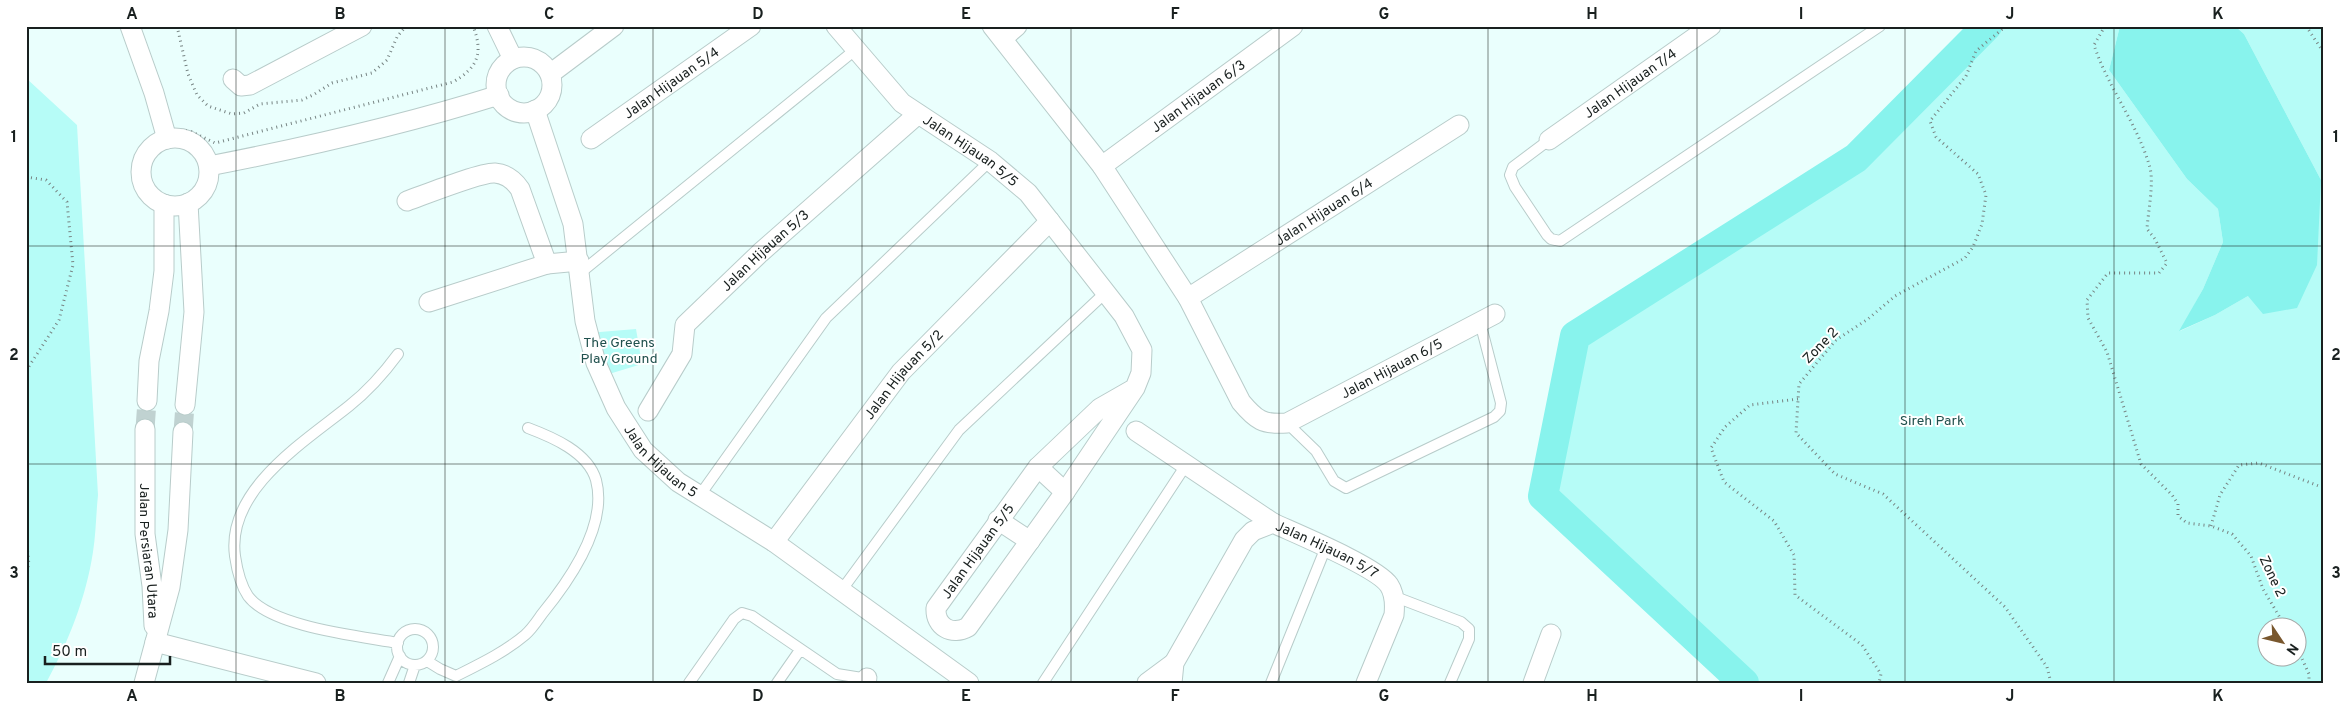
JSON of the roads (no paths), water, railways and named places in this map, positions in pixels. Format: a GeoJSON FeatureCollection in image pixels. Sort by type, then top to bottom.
{"type":"FeatureCollection","features":[{"type":"Feature","properties":{"kind":"street"},"geometry":{"type":"LineString","coordinates":[[130,26],[166,134]]}},
{"type":"Feature","properties":{"kind":"street"},"geometry":{"type":"LineString","coordinates":[[233,79],[241,86],[250,85],[362,26]]}},
{"type":"Feature","properties":{"kind":"street"},"geometry":{"type":"LineString","coordinates":[[497,26],[513,59]]}},
{"type":"Feature","properties":{"kind":"street"},"geometry":{"type":"LineString","coordinates":[[550,74],[614,26]]}},
{"type":"Feature","properties":{"kind":"street","name":"Jalan Hijauan 5/4"},"geometry":{"type":"LineString","coordinates":[[591,139],[751,26]]}},
{"type":"Feature","properties":{"kind":"street","name":"Jalan Hijauan 5/5"},"geometry":{"type":"LineString","coordinates":[[836,26],[902,103],[990,161],[1028,193],[1104,293],[1124,316],[1142,350],[1142,373],[1135,388],[1030,541],[968,626],[957,631],[943,627],[937,619],[936,608],[1038,467],[1100,408],[1135,388]]}},
{"type":"Feature","properties":{"kind":"street"},"geometry":{"type":"LineString","coordinates":[[1017,26],[997,32],[1102,166],[1188,298],[1241,402],[1251,414],[1270,424],[1287,423]]}},
{"type":"Feature","properties":{"kind":"street","name":"Jalan Hijauan 6/3"},"geometry":{"type":"LineString","coordinates":[[1102,166],[1293,26]]}},
{"type":"Feature","properties":{"kind":"street","name":"Jalan Hijauan 7/4"},"geometry":{"type":"LineString","coordinates":[[1550,140],[1711,26]]}},
{"type":"Feature","properties":{"kind":"street"},"geometry":{"type":"LineString","coordinates":[[520,57],[534,59],[541,62],[550,74],[550,95],[535,110],[528,112],[514,110],[502,102],[499,96],[497,89],[498,74],[513,59],[520,57]]}},
{"type":"Feature","properties":{"kind":"street"},"geometry":{"type":"LineString","coordinates":[[209,166],[279,153],[434,115],[499,96]]}},
{"type":"Feature","properties":{"kind":"street","name":"Jalan Hijauan 5"},"geometry":{"type":"LineString","coordinates":[[535,110],[573,224],[580,267],[585,321],[596,363],[616,408],[643,450],[678,482],[774,542],[969,683]]}},
{"type":"Feature","properties":{"kind":"street","name":"Jalan Hijauan 5/3"},"geometry":{"type":"LineString","coordinates":[[648,411],[682,354],[685,325],[760,253],[918,114]]}},
{"type":"Feature","properties":{"kind":"street","name":"Jalan Hijauan 6/4"},"geometry":{"type":"LineString","coordinates":[[1188,298],[1459,125]]}},
{"type":"Feature","properties":{"kind":"street"},"geometry":{"type":"LineString","coordinates":[[166,134],[189,140],[198,146],[205,155],[209,166],[209,178],[205,188],[198,197],[188,204],[176,206],[164,204],[153,198],[145,189],[141,177],[141,164],[146,153],[166,134]]}},
{"type":"Feature","properties":{"kind":"street"},"geometry":{"type":"LineString","coordinates":[[407,201],[490,173],[504,175],[513,180],[520,189],[547,264]]}},
{"type":"Feature","properties":{"kind":"street"},"geometry":{"type":"LineString","coordinates":[[146,401],[148,361],[159,311],[164,271],[164,204]]}},
{"type":"Feature","properties":{"kind":"street"},"geometry":{"type":"LineString","coordinates":[[185,404],[194,312],[188,204]]}},
{"type":"Feature","properties":{"kind":"street","name":"Jalan Hijauan 5/2"},"geometry":{"type":"LineString","coordinates":[[774,542],[901,372],[1050,221]]}},
{"type":"Feature","properties":{"kind":"street"},"geometry":{"type":"LineString","coordinates":[[429,302],[547,264],[580,267]]}},
{"type":"Feature","properties":{"kind":"street","name":"Jalan Hijauan 6/5"},"geometry":{"type":"LineString","coordinates":[[1287,423],[1488,318]]}},
{"type":"Feature","properties":{"kind":"street","name":"Jalan Persiaran Utara"},"geometry":{"type":"LineString","coordinates":[[144,429],[145,534],[152,586],[155,642]]}},
{"type":"Feature","properties":{"kind":"street"},"geometry":{"type":"LineString","coordinates":[[1136,431],[1273,523]]}},
{"type":"Feature","properties":{"kind":"street","name":"Jalan Persiaran Utara"},"geometry":{"type":"LineString","coordinates":[[155,642],[170,587],[178,530],[183,432]]}},
{"type":"Feature","properties":{"kind":"street"},"geometry":{"type":"LineString","coordinates":[[1038,467],[1065,492]]}},
{"type":"Feature","properties":{"kind":"street"},"geometry":{"type":"LineString","coordinates":[[998,520],[1030,541]]}},
{"type":"Feature","properties":{"kind":"street","name":"Jalan Hijauan 5/7"},"geometry":{"type":"LineString","coordinates":[[1147,683],[1174,663],[1244,540],[1253,531],[1273,523],[1326,547],[1381,577],[1389,586],[1393,596]]}},
{"type":"Feature","properties":{"kind":"street"},"geometry":{"type":"LineString","coordinates":[[1366,683],[1394,615],[1395,605],[1393,596]]}},
{"type":"Feature","properties":{"kind":"street"},"geometry":{"type":"LineString","coordinates":[[1533,683],[1551,634]]}},
{"type":"Feature","properties":{"kind":"street"},"geometry":{"type":"LineString","coordinates":[[144,683],[155,642],[262,676],[316,683]]}},
{"type":"Feature","properties":{"kind":"street","name":"Jalan Hijauan 5/7"},"geometry":{"type":"LineString","coordinates":[[1172,683],[1174,663]]}},
{"type":"Feature","properties":{"kind":"lane"},"geometry":{"type":"LineString","coordinates":[[1550,140],[1513,167],[1510,176],[1515,187],[1547,235],[1555,241],[1560,240],[1880,26]]}},
{"type":"Feature","properties":{"kind":"lane"},"geometry":{"type":"LineString","coordinates":[[580,267],[855,50]]}},
{"type":"Feature","properties":{"kind":"lane"},"geometry":{"type":"LineString","coordinates":[[700,496],[826,318],[990,161]]}},
{"type":"Feature","properties":{"kind":"lane"},"geometry":{"type":"LineString","coordinates":[[842,591],[960,430],[1104,293]]}},
{"type":"Feature","properties":{"kind":"lane"},"geometry":{"type":"LineString","coordinates":[[1287,423],[1316,451],[1334,481],[1346,488],[1494,417],[1500,411],[1501,403],[1488,318]]}},
{"type":"Feature","properties":{"kind":"lane"},"geometry":{"type":"LineString","coordinates":[[398,354],[381,377],[350,405],[314,432],[282,460],[253,493],[242,510],[236,530],[234,548],[241,583],[249,597],[267,612],[296,623],[398,643]]}},
{"type":"Feature","properties":{"kind":"lane"},"geometry":{"type":"LineString","coordinates":[[426,660],[456,676],[487,660],[526,634],[552,603],[576,567],[594,528],[598,504],[596,479],[584,461],[557,439],[528,428]]}},
{"type":"Feature","properties":{"kind":"lane"},"geometry":{"type":"LineString","coordinates":[[1043,683],[1186,465]]}},
{"type":"Feature","properties":{"kind":"lane"},"geometry":{"type":"LineString","coordinates":[[1271,683],[1326,547]]}},
{"type":"Feature","properties":{"kind":"lane"},"geometry":{"type":"LineString","coordinates":[[1393,596],[1462,622],[1469,629],[1469,639],[1450,683]]}},
{"type":"Feature","properties":{"kind":"lane"},"geometry":{"type":"LineString","coordinates":[[689,683],[734,619],[742,614],[752,616],[840,676],[868,681]]}},
{"type":"Feature","properties":{"kind":"lane"},"geometry":{"type":"LineString","coordinates":[[388,683],[400,656],[398,643],[404,633],[410,630],[422,630],[427,633],[433,644],[431,656],[415,665],[408,683]]}},
{"type":"Feature","properties":{"kind":"lane"},"geometry":{"type":"LineString","coordinates":[[777,683],[800,650]]}},
{"type":"Feature","properties":{"kind":"lane"},"geometry":{"type":"LineString","coordinates":[[400,656],[415,665]]}},
{"type":"Feature","properties":{"kind":"waterway"},"geometry":{"type":"LineString","coordinates":[[1744,683],[1543,496],[1575,336],[1856,158],[1987,26]]}},
{"type":"Feature","properties":{"kind":"tunnel"},"geometry":{"type":"LineString","coordinates":[[145,429],[147,401]]}},
{"type":"Feature","properties":{"kind":"tunnel"},"geometry":{"type":"LineString","coordinates":[[183,432],[185,405]]}},
{"type":"Feature","properties":{"kind":"park label","name":"The Greens Play Ground"},"geometry":{"type":"Point","coordinates":[619,350]}},
{"type":"Feature","properties":{"kind":"park label","name":"Sireh Park"},"geometry":{"type":"Point","coordinates":[1932,420]}}]}
